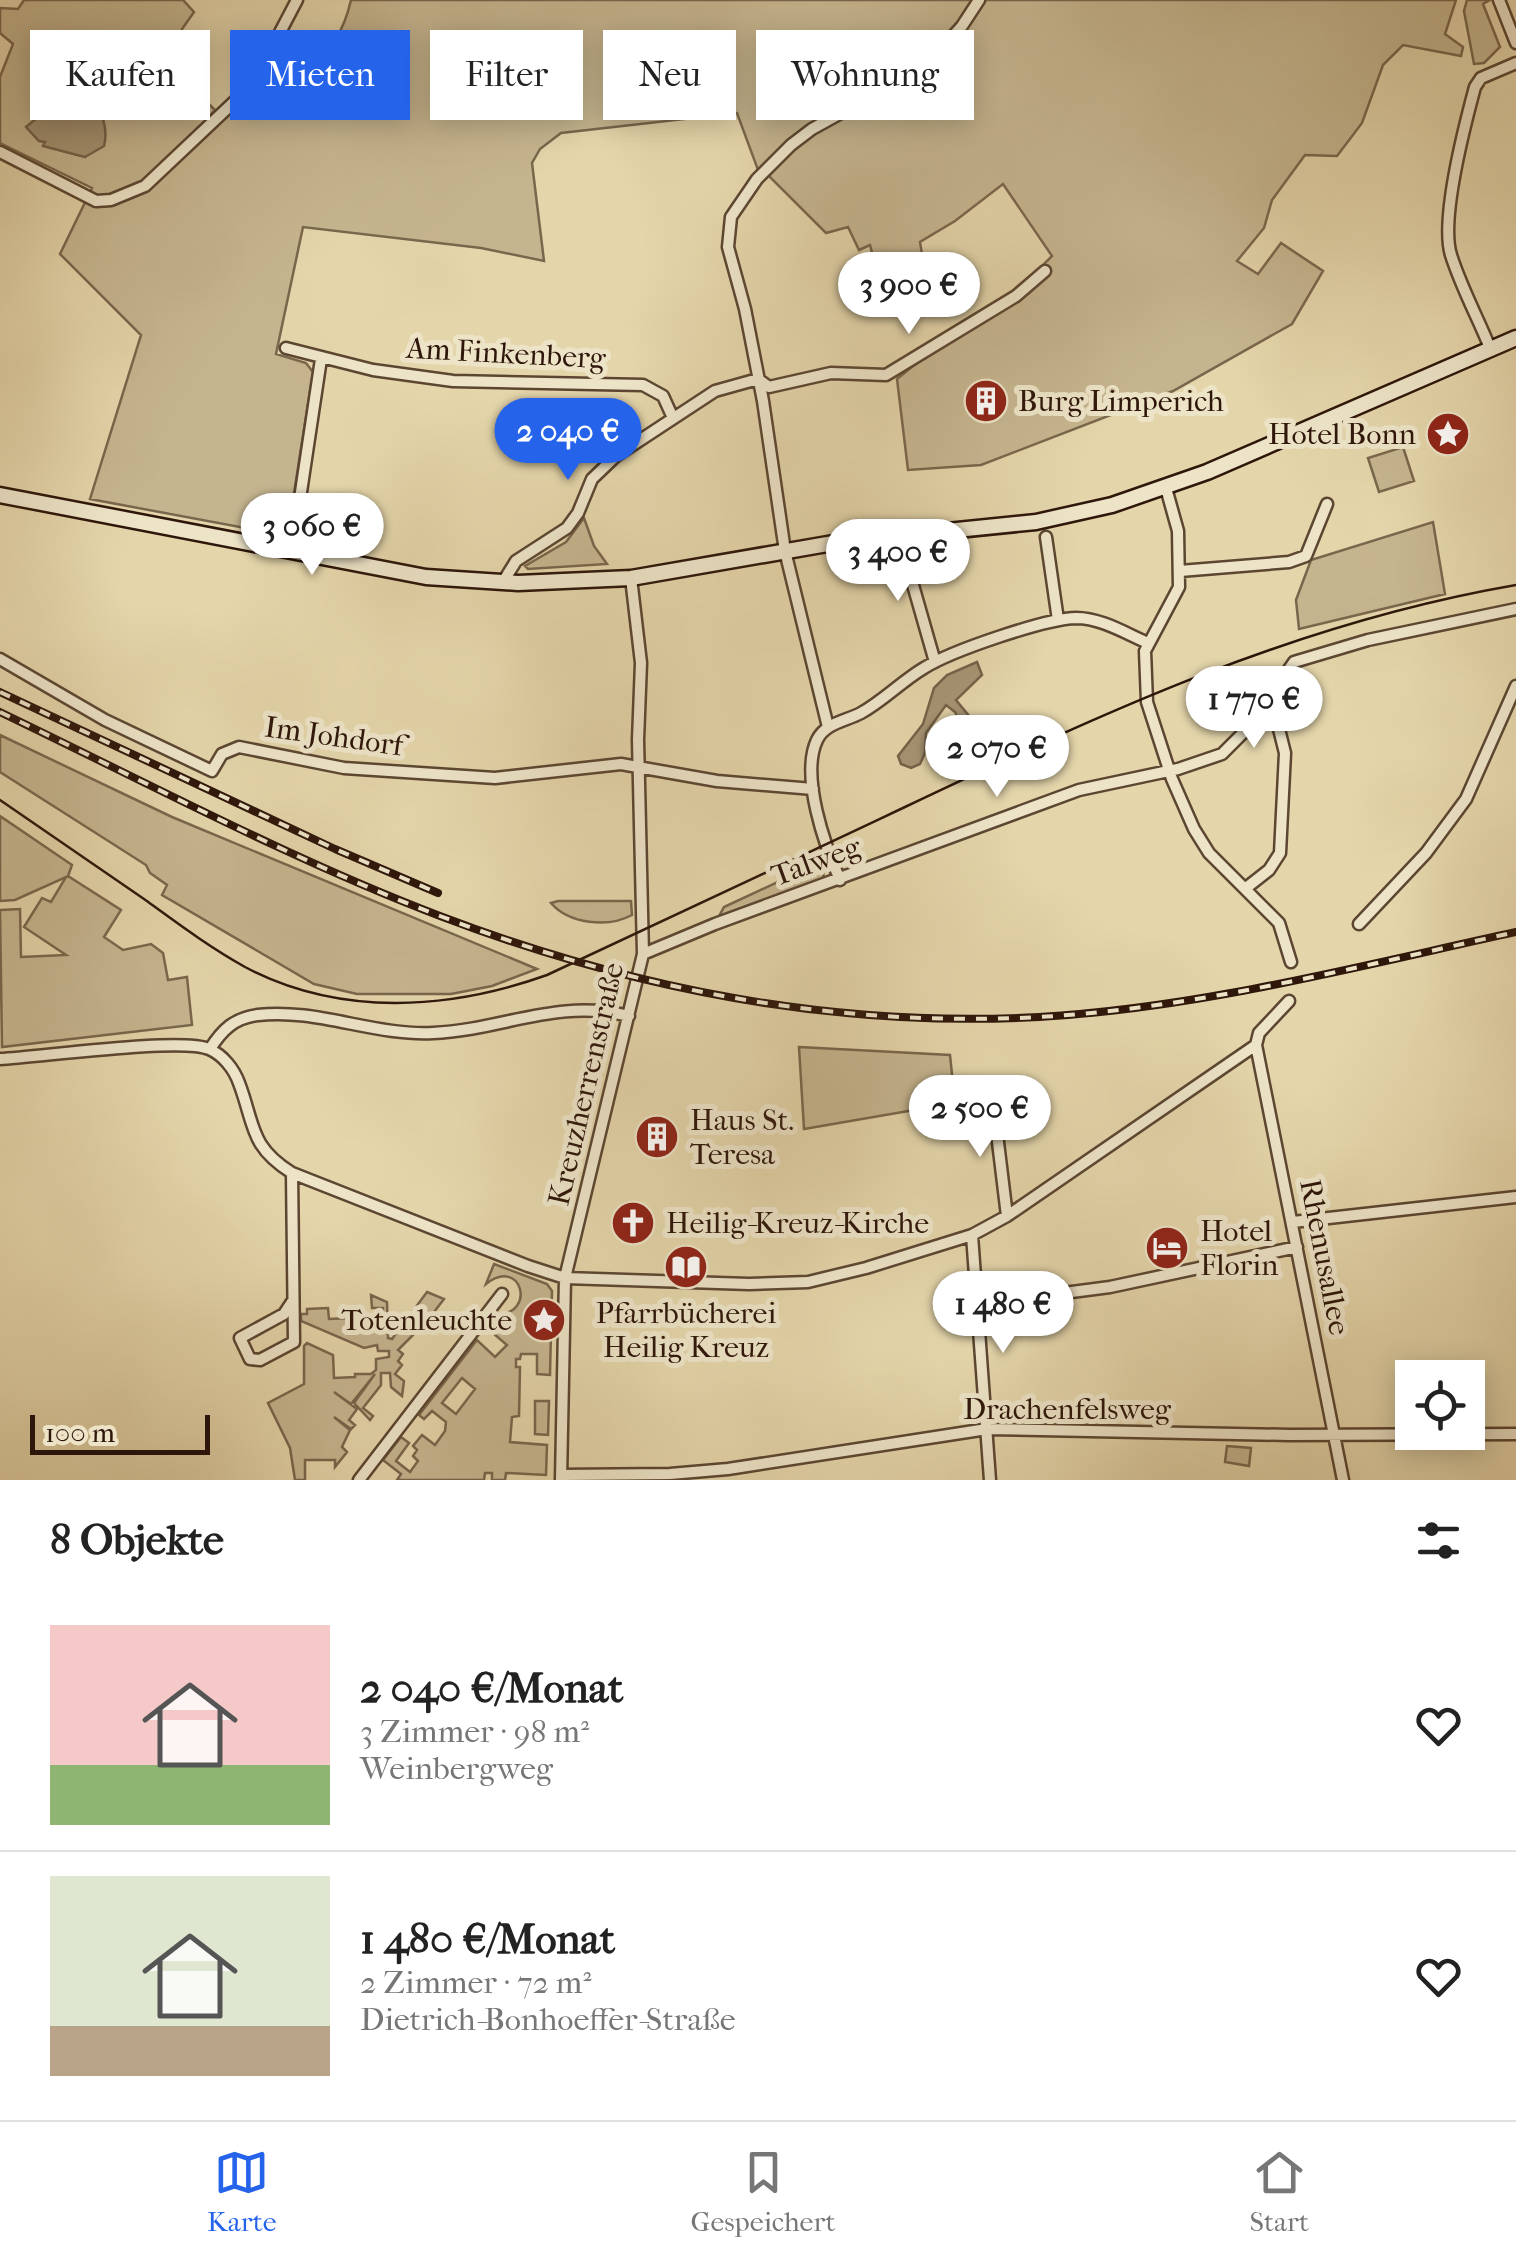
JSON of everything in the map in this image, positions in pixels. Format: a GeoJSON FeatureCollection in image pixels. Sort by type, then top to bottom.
{"type":"FeatureCollection","features":[{"type":"Feature","properties":{"kind":"main road"},"geometry":{"type":"LineString","coordinates":[[0,495],[426,577],[552,583],[631,578],[784,550],[1036,522],[1112,505],[1166,488],[1516,338]]}},
{"type":"Feature","properties":{"kind":"street"},"geometry":{"type":"LineString","coordinates":[[0,152],[96,201],[111,200],[145,186],[256,78],[297,0]]}},
{"type":"Feature","properties":{"kind":"street"},"geometry":{"type":"LineString","coordinates":[[828,727],[784,550],[746,309],[728,247],[735,208],[757,179],[812,129],[908,76],[936,54],[979,0]]}},
{"type":"Feature","properties":{"kind":"street"},"geometry":{"type":"LineString","coordinates":[[1498,0],[1516,43]]}},
{"type":"Feature","properties":{"kind":"street"},"geometry":{"type":"LineString","coordinates":[[1490,348],[1450,253],[1448,236],[1459,154],[1476,87],[1481,78],[1516,64]]}},
{"type":"Feature","properties":{"kind":"street"},"geometry":{"type":"LineString","coordinates":[[758,378],[769,387],[831,372],[886,375],[1016,296],[1045,271]]}},
{"type":"Feature","properties":{"kind":"street","name":"Am Finkenberg"},"geometry":{"type":"LineString","coordinates":[[286,348],[373,370],[454,381],[643,384],[663,396],[674,418]]}},
{"type":"Feature","properties":{"kind":"street"},"geometry":{"type":"LineString","coordinates":[[292,552],[321,359]]}},
{"type":"Feature","properties":{"kind":"street"},"geometry":{"type":"LineString","coordinates":[[503,582],[516,561],[567,528],[578,514],[592,479],[616,456],[715,391],[758,378]]}},
{"type":"Feature","properties":{"kind":"street"},"geometry":{"type":"LineString","coordinates":[[1166,488],[1178,530],[1179,587],[1148,643],[1146,695],[1184,808],[1209,853],[1279,923],[1292,962]]}},
{"type":"Feature","properties":{"kind":"street"},"geometry":{"type":"LineString","coordinates":[[1180,571],[1267,565],[1306,556],[1327,504]]}},
{"type":"Feature","properties":{"kind":"street"},"geometry":{"type":"LineString","coordinates":[[899,536],[935,662]]}},
{"type":"Feature","properties":{"kind":"street"},"geometry":{"type":"LineString","coordinates":[[1046,537],[1058,620]]}},
{"type":"Feature","properties":{"kind":"street","name":"Kreuzherrenstraße"},"geometry":{"type":"LineString","coordinates":[[561,1478],[566,1278],[643,954],[640,663],[631,578]]}},
{"type":"Feature","properties":{"kind":"street","name":"Talweg"},"geometry":{"type":"LineString","coordinates":[[643,954],[714,924],[1080,790],[1222,754],[1250,727],[1294,662],[1368,640],[1516,609]]}},
{"type":"Feature","properties":{"kind":"street"},"geometry":{"type":"LineString","coordinates":[[840,880],[829,855],[813,789],[813,750],[819,735],[828,727],[862,712],[935,662],[1058,620],[1094,620],[1148,643]]}},
{"type":"Feature","properties":{"kind":"street","name":"Im Johdorf"},"geometry":{"type":"LineString","coordinates":[[0,659],[106,720],[212,771],[222,754],[239,747],[344,768],[495,778],[621,764],[640,766]]}},
{"type":"Feature","properties":{"kind":"street"},"geometry":{"type":"LineString","coordinates":[[1359,924],[1426,853],[1466,799],[1516,686]]}},
{"type":"Feature","properties":{"kind":"street"},"geometry":{"type":"LineString","coordinates":[[1246,888],[1276,862],[1280,853],[1285,753],[1271,697]]}},
{"type":"Feature","properties":{"kind":"street"},"geometry":{"type":"LineString","coordinates":[[640,766],[716,782],[813,789]]}},
{"type":"Feature","properties":{"kind":"street"},"geometry":{"type":"LineString","coordinates":[[0,1060],[170,1046],[210,1049],[233,1070],[251,1128],[262,1149],[292,1173],[528,1266],[566,1278],[808,1282],[972,1235],[1007,1216],[1256,1044],[1259,1033],[1289,1001]]}},
{"type":"Feature","properties":{"kind":"street"},"geometry":{"type":"LineString","coordinates":[[210,1049],[226,1027],[258,1015],[306,1018],[371,1030],[434,1033],[561,1010],[610,1011],[629,1016]]}},
{"type":"Feature","properties":{"kind":"street","name":"Rhenusallee"},"geometry":{"type":"LineString","coordinates":[[1256,1044],[1343,1480]]}},
{"type":"Feature","properties":{"kind":"street"},"geometry":{"type":"LineString","coordinates":[[994,1100],[1007,1216]]}},
{"type":"Feature","properties":{"kind":"street"},"geometry":{"type":"LineString","coordinates":[[292,1173],[294,1342],[260,1360],[250,1358],[240,1338],[284,1314],[292,1302]]}},
{"type":"Feature","properties":{"kind":"street"},"geometry":{"type":"LineString","coordinates":[[1293,1222],[1516,1197]]}},
{"type":"Feature","properties":{"kind":"street"},"geometry":{"type":"LineString","coordinates":[[972,1235],[990,1480]]}},
{"type":"Feature","properties":{"kind":"street"},"geometry":{"type":"LineString","coordinates":[[980,1304],[1110,1287],[1297,1247]]}},
{"type":"Feature","properties":{"kind":"street"},"geometry":{"type":"LineString","coordinates":[[359,1480],[502,1294]]}},
{"type":"Feature","properties":{"kind":"street","name":"Drachenfelsweg"},"geometry":{"type":"LineString","coordinates":[[561,1478],[728,1469],[987,1429],[1516,1434]]}},
{"type":"Feature","properties":{"kind":"shaded area"},"geometry":{"type":"Polygon","coordinates":[[[24,0],[183,0],[194,12],[182,30],[30,30],[30,120],[35,120],[27,127],[45,142],[44,146],[85,157],[93,120],[206,120],[190,137],[230,97],[230,120],[410,120],[410,30],[340,30],[351,0],[1456,0],[1445,34],[1463,47],[1461,56],[1403,45],[1383,65],[1362,123],[1337,156],[1305,155],[1272,200],[1264,228],[1237,261],[1258,274],[1281,243],[1323,271],[1292,324],[1173,391],[981,465],[908,470],[897,379],[940,344],[1029,293],[1045,276],[1039,269],[1052,256],[1003,184],[920,242],[925,273],[882,290],[870,245],[859,250],[848,227],[826,233],[769,176],[758,170],[736,113],[736,30],[603,30],[603,120],[675,120],[561,133],[540,149],[532,163],[544,261],[481,248],[303,227],[276,354],[306,363],[313,372],[289,525],[277,534],[90,499],[141,335],[60,254],[92,188],[0,143],[0,77],[13,44],[0,33],[0,8],[18,9],[24,0]]]}},
{"type":"Feature","properties":{"kind":"shaded area"},"geometry":{"type":"Polygon","coordinates":[[[1467,0],[1490,0],[1483,4],[1500,47],[1484,63],[1474,64],[1464,11],[1467,0]]]}},
{"type":"Feature","properties":{"kind":"shaded area"},"geometry":{"type":"Polygon","coordinates":[[[35,120],[103,120],[104,146],[85,157],[43,146],[45,142],[26,127],[35,120]]]}},
{"type":"Feature","properties":{"kind":"shaded area"},"geometry":{"type":"Polygon","coordinates":[[[1403,447],[1414,481],[1379,492],[1368,458],[1403,447]]]}},
{"type":"Feature","properties":{"kind":"shaded area"},"geometry":{"type":"Polygon","coordinates":[[[584,518],[594,546],[607,564],[528,569],[525,566],[566,542],[584,518]]]}},
{"type":"Feature","properties":{"kind":"shaded area"},"geometry":{"type":"Polygon","coordinates":[[[1433,522],[1445,594],[1299,629],[1296,600],[1311,560],[1433,522]]]}},
{"type":"Feature","properties":{"kind":"shaded area"},"geometry":{"type":"Polygon","coordinates":[[[977,662],[982,675],[956,700],[970,717],[971,726],[964,730],[955,712],[946,705],[926,733],[920,764],[911,768],[901,764],[898,756],[923,724],[934,688],[947,675],[977,662]]]}},
{"type":"Feature","properties":{"kind":"shaded area"},"geometry":{"type":"Polygon","coordinates":[[[0,735],[172,817],[537,969],[492,986],[451,994],[357,994],[314,984],[162,895],[167,885],[150,873],[146,865],[0,772],[0,735]]]}},
{"type":"Feature","properties":{"kind":"shaded area"},"geometry":{"type":"Polygon","coordinates":[[[0,816],[72,865],[68,876],[121,910],[104,937],[123,950],[151,944],[163,953],[168,980],[187,977],[192,1025],[2,1047],[0,910],[20,909],[21,957],[66,955],[24,927],[42,898],[51,902],[66,877],[15,900],[0,901],[0,816]]]}},
{"type":"Feature","properties":{"kind":"shaded area"},"geometry":{"type":"Polygon","coordinates":[[[825,860],[823,879],[717,920],[724,907],[825,860]]]}},
{"type":"Feature","properties":{"kind":"shaded area"},"geometry":{"type":"Polygon","coordinates":[[[631,901],[632,915],[612,922],[589,922],[568,916],[551,903],[631,901]]]}},
{"type":"Feature","properties":{"kind":"shaded area"},"geometry":{"type":"Polygon","coordinates":[[[799,1047],[950,1055],[955,1103],[804,1129],[799,1047]]]}},
{"type":"Feature","properties":{"kind":"shaded area"},"geometry":{"type":"Polygon","coordinates":[[[494,1264],[547,1284],[552,1291],[550,1375],[537,1374],[537,1354],[521,1354],[516,1359],[516,1367],[520,1367],[519,1416],[512,1417],[510,1442],[547,1445],[546,1475],[506,1473],[505,1480],[492,1480],[492,1473],[485,1473],[484,1480],[397,1480],[401,1474],[383,1460],[401,1437],[409,1443],[396,1461],[410,1472],[418,1461],[413,1456],[417,1450],[413,1446],[422,1435],[435,1445],[446,1422],[432,1411],[424,1419],[419,1415],[477,1340],[495,1357],[507,1345],[487,1328],[498,1314],[510,1312],[517,1305],[520,1288],[508,1277],[498,1277],[486,1284],[494,1264]],[[462,1378],[442,1403],[456,1414],[475,1389],[462,1378]]]}},
{"type":"Feature","properties":{"kind":"shaded area"},"geometry":{"type":"Polygon","coordinates":[[[427,1292],[444,1299],[427,1321],[422,1318],[418,1324],[421,1327],[398,1350],[403,1354],[398,1361],[402,1365],[395,1374],[404,1381],[402,1396],[391,1387],[390,1373],[381,1373],[381,1385],[363,1408],[373,1416],[370,1420],[354,1403],[375,1374],[351,1404],[334,1392],[357,1409],[349,1420],[355,1425],[351,1429],[334,1417],[350,1430],[342,1447],[347,1452],[335,1467],[335,1460],[305,1460],[305,1480],[295,1480],[290,1448],[268,1403],[304,1384],[304,1346],[307,1343],[333,1355],[334,1378],[371,1374],[376,1370],[376,1359],[389,1357],[389,1351],[378,1351],[377,1345],[364,1348],[301,1321],[301,1314],[307,1314],[307,1309],[328,1308],[329,1319],[351,1318],[352,1323],[363,1322],[363,1327],[383,1331],[383,1308],[372,1308],[371,1295],[387,1302],[388,1338],[392,1339],[427,1292]]]}},
{"type":"Feature","properties":{"kind":"shaded area"},"geometry":{"type":"Polygon","coordinates":[[[535,1401],[549,1401],[548,1435],[535,1434],[535,1401]]]}},
{"type":"Feature","properties":{"kind":"shaded area"},"geometry":{"type":"Polygon","coordinates":[[[1227,1446],[1251,1448],[1249,1466],[1225,1462],[1227,1446]]]}},
{"type":"Feature","properties":{"kind":"tram line"},"geometry":{"type":"LineString","coordinates":[[0,800],[219,951],[281,983],[356,1001],[395,1003],[472,996],[547,975],[1054,738],[1203,675],[1355,622],[1516,585]]}},
{"type":"Feature","properties":{"kind":"railway"},"geometry":{"type":"LineString","coordinates":[[0,692],[438,893]]}},
{"type":"Feature","properties":{"kind":"railway"},"geometry":{"type":"LineString","coordinates":[[0,712],[274,845],[440,916],[512,942],[660,983],[810,1009],[962,1019],[1099,1012],[1279,984],[1516,932]]}},
{"type":"Feature","properties":{"kind":"place","name":"Burg Limperich"},"geometry":{"type":"Point","coordinates":[986,401]}},
{"type":"Feature","properties":{"kind":"place","name":"Hotel Bonn"},"geometry":{"type":"Point","coordinates":[1448,434]}},
{"type":"Feature","properties":{"kind":"place","name":"Haus St. Teresa"},"geometry":{"type":"Point","coordinates":[657,1137]}},
{"type":"Feature","properties":{"kind":"place","name":"Heilig-Kreuz-Kirche"},"geometry":{"type":"Point","coordinates":[633,1223]}},
{"type":"Feature","properties":{"kind":"place","name":"Hotel Florin"},"geometry":{"type":"Point","coordinates":[1167,1248]}},
{"type":"Feature","properties":{"kind":"place","name":"Pfarrbücherei Heilig Kreuz"},"geometry":{"type":"Point","coordinates":[686,1267]}},
{"type":"Feature","properties":{"kind":"place","name":"Totenleuchte"},"geometry":{"type":"Point","coordinates":[544,1320]}}]}
